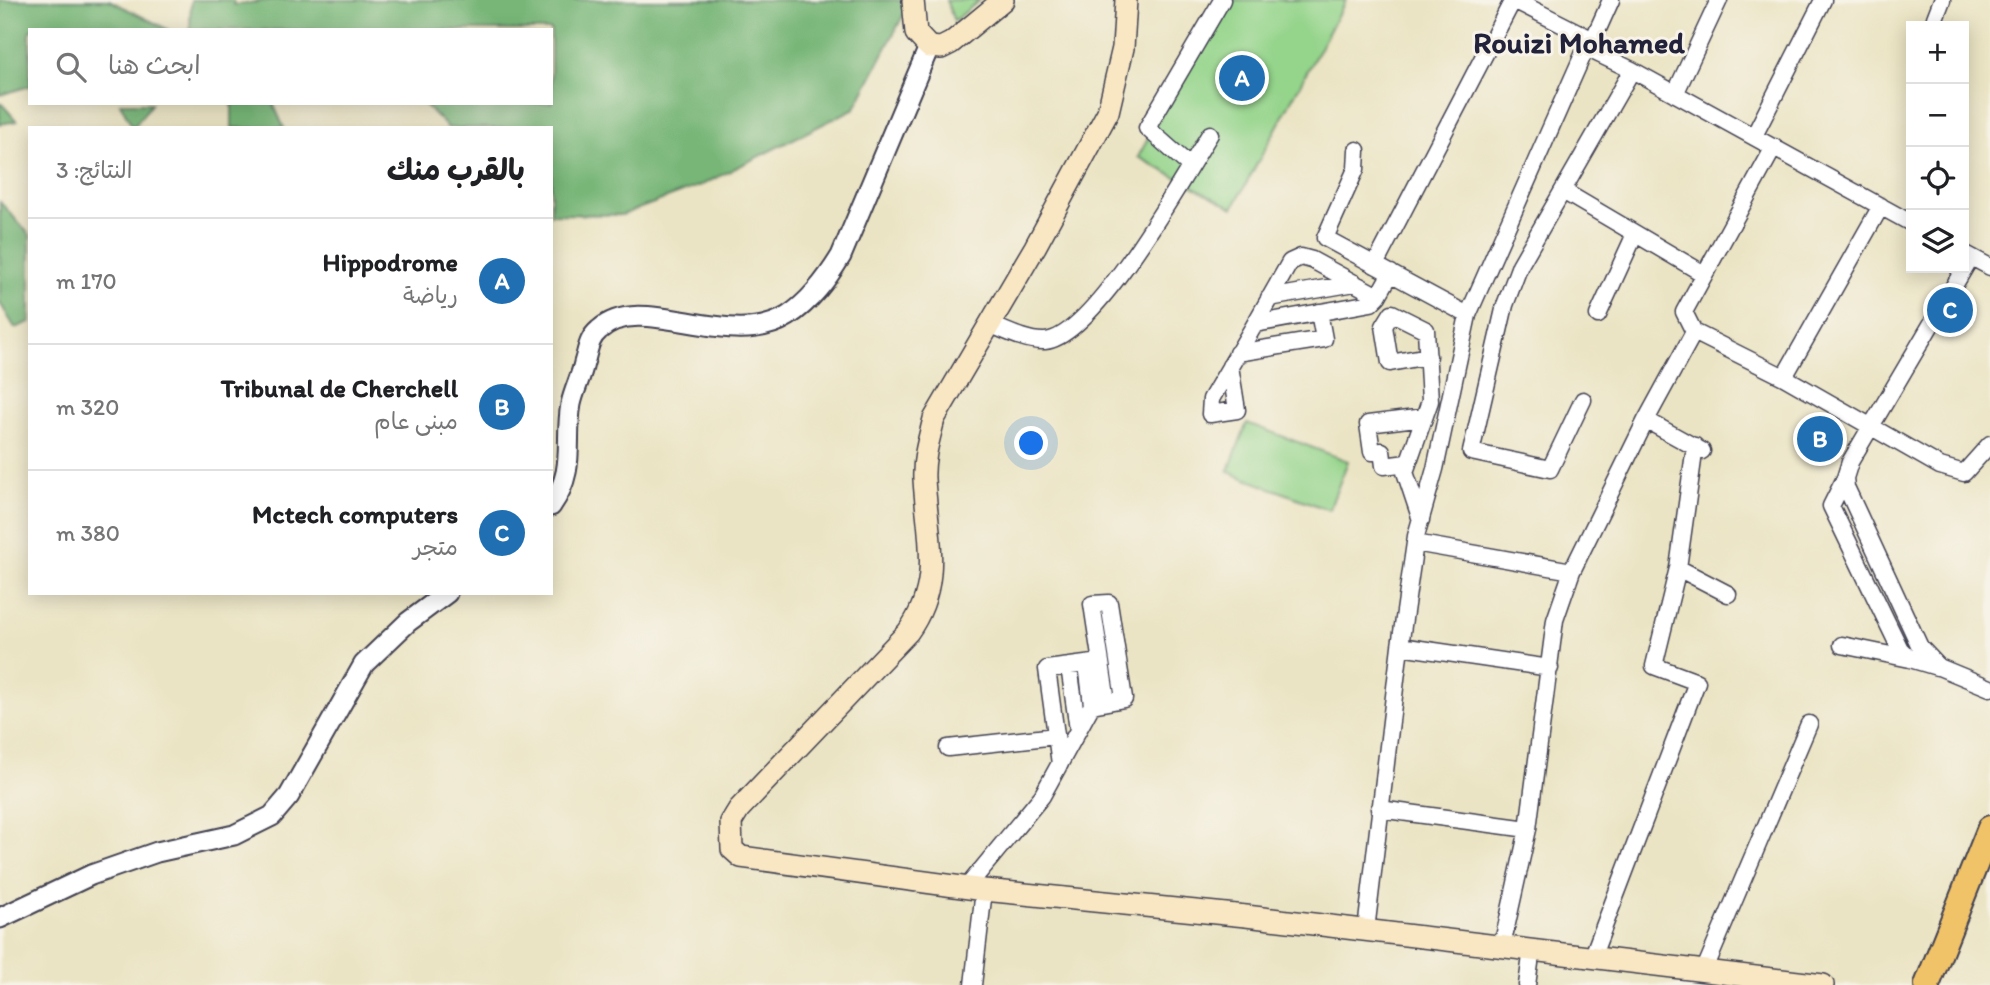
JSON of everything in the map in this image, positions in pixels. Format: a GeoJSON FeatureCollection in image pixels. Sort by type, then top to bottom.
{"type":"FeatureCollection","features":[{"type":"Feature","properties":{"kind":"main road"},"geometry":{"type":"LineString","coordinates":[[913,0],[916,33],[929,47],[941,47],[951,43],[1003,0]]}},
{"type":"Feature","properties":{"kind":"main road"},"geometry":{"type":"LineString","coordinates":[[1126,0],[1123,48],[1108,112],[1035,247],[933,419],[924,476],[931,574],[921,614],[908,632],[739,809],[731,822],[732,849],[741,857],[976,888],[1705,969],[1735,979],[1823,985]]}},
{"type":"Feature","properties":{"kind":"main road"},"geometry":{"type":"LineString","coordinates":[[1927,985],[1990,828]]}},
{"type":"Feature","properties":{"kind":"street"},"geometry":{"type":"LineString","coordinates":[[1190,166],[1147,128],[1223,0]]}},
{"type":"Feature","properties":{"kind":"street"},"geometry":{"type":"LineString","coordinates":[[1375,265],[1514,0],[1632,70],[1906,220]]}},
{"type":"Feature","properties":{"kind":"street"},"geometry":{"type":"LineString","coordinates":[[1366,930],[1379,809],[1415,542],[1468,314],[1611,0]]}},
{"type":"Feature","properties":{"kind":"street"},"geometry":{"type":"LineString","coordinates":[[1675,94],[1719,0]]}},
{"type":"Feature","properties":{"kind":"street"},"geometry":{"type":"LineString","coordinates":[[1754,136],[1823,0]]}},
{"type":"Feature","properties":{"kind":"street"},"geometry":{"type":"LineString","coordinates":[[1935,18],[1942,0]]}},
{"type":"Feature","properties":{"kind":"street"},"geometry":{"type":"LineString","coordinates":[[553,501],[570,463],[571,405],[589,344],[596,332],[622,316],[645,315],[731,329],[759,327],[787,316],[807,300],[825,281],[841,256],[929,47]]}},
{"type":"Feature","properties":{"kind":"street"},"geometry":{"type":"LineString","coordinates":[[1583,400],[1550,470],[1471,452],[1509,291],[1632,70]]}},
{"type":"Feature","properties":{"kind":"street"},"geometry":{"type":"LineString","coordinates":[[989,324],[1044,341],[1061,335],[1115,280],[1210,134]]}},
{"type":"Feature","properties":{"kind":"street"},"geometry":{"type":"LineString","coordinates":[[1774,147],[1684,312],[1694,332],[1784,377],[1940,466],[1964,473],[1990,444]]}},
{"type":"Feature","properties":{"kind":"street"},"geometry":{"type":"LineString","coordinates":[[1357,150],[1356,169],[1325,238],[1468,314]]}},
{"type":"Feature","properties":{"kind":"street"},"geometry":{"type":"LineString","coordinates":[[1563,191],[1704,274]]}},
{"type":"Feature","properties":{"kind":"street"},"geometry":{"type":"LineString","coordinates":[[1784,377],[1881,206]]}},
{"type":"Feature","properties":{"kind":"street"},"geometry":{"type":"LineString","coordinates":[[1598,315],[1635,234]]}},
{"type":"Feature","properties":{"kind":"street"},"geometry":{"type":"LineString","coordinates":[[1969,256],[1990,267]]}},
{"type":"Feature","properties":{"kind":"street"},"geometry":{"type":"LineString","coordinates":[[1320,312],[1324,340],[1234,360],[1290,262],[1301,257],[1378,296]]}},
{"type":"Feature","properties":{"kind":"street"},"geometry":{"type":"LineString","coordinates":[[1255,324],[1371,303],[1391,273]]}},
{"type":"Feature","properties":{"kind":"street"},"geometry":{"type":"LineString","coordinates":[[1910,659],[1900,649],[1831,506],[1850,462],[1958,273]]}},
{"type":"Feature","properties":{"kind":"street"},"geometry":{"type":"LineString","coordinates":[[1269,298],[1354,283]]}},
{"type":"Feature","properties":{"kind":"street"},"geometry":{"type":"LineString","coordinates":[[1502,946],[1528,829],[1555,620],[1572,571],[1646,420],[1694,332]]}},
{"type":"Feature","properties":{"kind":"street"},"geometry":{"type":"LineString","coordinates":[[1421,520],[1405,472],[1430,401],[1428,356]]}},
{"type":"Feature","properties":{"kind":"street"},"geometry":{"type":"LineString","coordinates":[[1407,463],[1384,466],[1382,451],[1372,452],[1368,425],[1424,417]]}},
{"type":"Feature","properties":{"kind":"street"},"geometry":{"type":"LineString","coordinates":[[1591,958],[1697,682],[1654,666],[1678,568],[1700,449],[1646,420]]}},
{"type":"Feature","properties":{"kind":"street"},"geometry":{"type":"LineString","coordinates":[[1845,478],[1854,507],[1910,627],[1920,647],[1939,667]]}},
{"type":"Feature","properties":{"kind":"street"},"geometry":{"type":"LineString","coordinates":[[1415,542],[1572,571]]}},
{"type":"Feature","properties":{"kind":"street"},"geometry":{"type":"LineString","coordinates":[[1678,568],[1728,594]]}},
{"type":"Feature","properties":{"kind":"street"},"geometry":{"type":"LineString","coordinates":[[0,918],[91,875],[157,852],[234,835],[272,816],[289,796],[364,664],[408,622],[443,595]]}},
{"type":"Feature","properties":{"kind":"street"},"geometry":{"type":"LineString","coordinates":[[972,985],[976,888],[1042,796],[1078,730],[1100,703],[1124,699],[1109,603],[1093,604],[1094,663],[1100,703]]}},
{"type":"Feature","properties":{"kind":"street"},"geometry":{"type":"LineString","coordinates":[[1842,645],[1939,667],[1990,688]]}},
{"type":"Feature","properties":{"kind":"street"},"geometry":{"type":"LineString","coordinates":[[1400,646],[1550,668]]}},
{"type":"Feature","properties":{"kind":"street"},"geometry":{"type":"LineString","coordinates":[[1060,764],[1047,668],[1094,663]]}},
{"type":"Feature","properties":{"kind":"street"},"geometry":{"type":"LineString","coordinates":[[1069,666],[1078,730]]}},
{"type":"Feature","properties":{"kind":"street"},"geometry":{"type":"LineString","coordinates":[[1705,969],[1809,724]]}},
{"type":"Feature","properties":{"kind":"street"},"geometry":{"type":"LineString","coordinates":[[948,748],[1056,736]]}},
{"type":"Feature","properties":{"kind":"street"},"geometry":{"type":"LineString","coordinates":[[1379,809],[1528,829]]}},
{"type":"Feature","properties":{"kind":"street"},"geometry":{"type":"LineString","coordinates":[[1527,985],[1532,949]]}},
{"type":"Feature","properties":{"kind":"green space"},"geometry":{"type":"Polygon","coordinates":[[[0,0],[109,0],[165,28],[28,28],[28,87],[0,95],[0,0]]]}},
{"type":"Feature","properties":{"kind":"green space"},"geometry":{"type":"Polygon","coordinates":[[[191,0],[233,0],[234,5],[272,0],[901,0],[905,12],[855,108],[704,184],[622,215],[553,214],[553,126],[446,126],[425,105],[553,105],[553,28],[190,28],[191,0]]]}},
{"type":"Feature","properties":{"kind":"green space"},"geometry":{"type":"Polygon","coordinates":[[[946,0],[980,0],[954,21],[946,0]]]}},
{"type":"Feature","properties":{"kind":"green space"},"geometry":{"type":"Polygon","coordinates":[[[1223,0],[1346,0],[1233,208],[1138,157],[1223,0]]]}},
{"type":"Feature","properties":{"kind":"green space"},"geometry":{"type":"Polygon","coordinates":[[[0,102],[17,121],[0,124],[0,102]]]}},
{"type":"Feature","properties":{"kind":"green space"},"geometry":{"type":"Polygon","coordinates":[[[121,105],[150,105],[135,126],[132,126],[121,105]]]}},
{"type":"Feature","properties":{"kind":"green space"},"geometry":{"type":"Polygon","coordinates":[[[232,105],[274,105],[283,126],[232,126],[232,105]]]}},
{"type":"Feature","properties":{"kind":"green space"},"geometry":{"type":"Polygon","coordinates":[[[0,202],[28,233],[28,323],[15,328],[0,303],[0,202]]]}},
{"type":"Feature","properties":{"kind":"green space"},"geometry":{"type":"Polygon","coordinates":[[[1247,423],[1348,461],[1329,510],[1228,472],[1247,423]]]}},
{"type":"Feature","properties":{"kind":"place","name":"Hippodrome"},"geometry":{"type":"Point","coordinates":[1242,78]}},
{"type":"Feature","properties":{"kind":"place","name":"Mctech computers"},"geometry":{"type":"Point","coordinates":[1950,310]}},
{"type":"Feature","properties":{"kind":"place","name":"Tribunal de Cherchell"},"geometry":{"type":"Point","coordinates":[1820,439]}},
{"type":"Feature","properties":{"kind":"district","name":"Rouizi Mohamed"},"geometry":{"type":"Point","coordinates":[1579,42]}}]}
